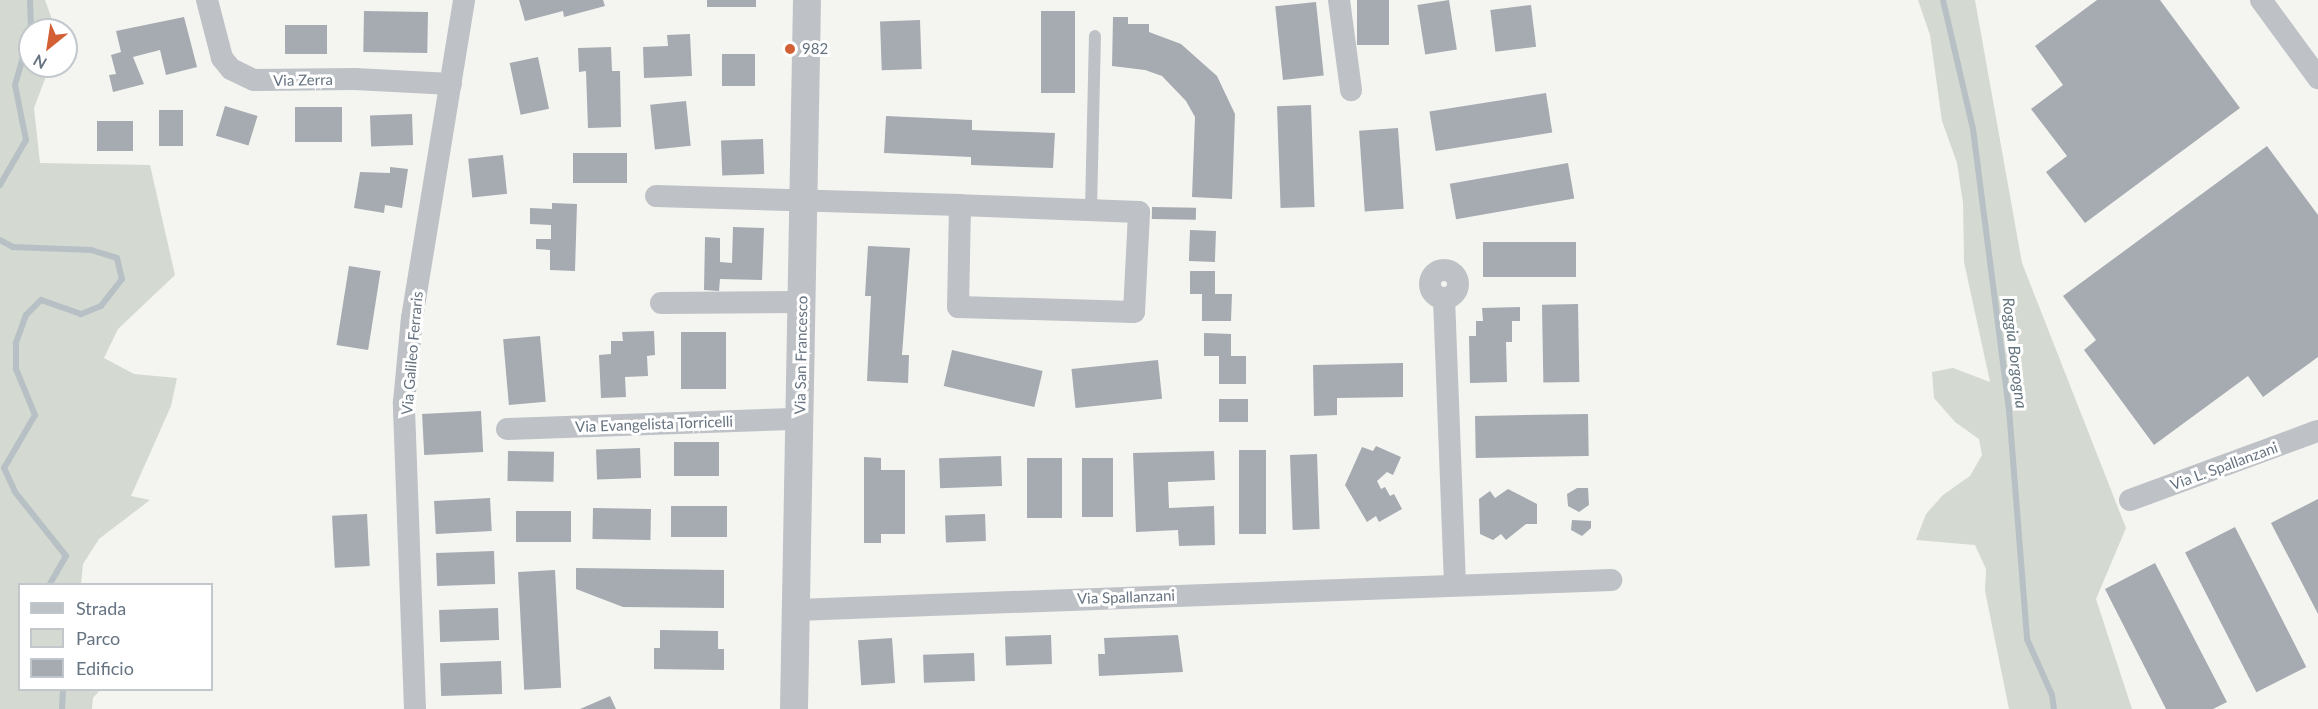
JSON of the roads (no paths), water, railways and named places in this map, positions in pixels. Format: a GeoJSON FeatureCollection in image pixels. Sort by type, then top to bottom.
{"type":"FeatureCollection","features":[{"type":"Feature","properties":{"kind":"street","name":"Via Zerra"},"geometry":{"type":"LineString","coordinates":[[207,0],[222,58],[231,69],[254,80],[355,79],[451,84]]}},
{"type":"Feature","properties":{"kind":"street","name":"Via Galileo Ferraris"},"geometry":{"type":"LineString","coordinates":[[415,709],[404,402],[412,318],[464,0]]}},
{"type":"Feature","properties":{"kind":"street","name":"Via San Francesco"},"geometry":{"type":"LineString","coordinates":[[794,709],[807,0]]}},
{"type":"Feature","properties":{"kind":"street"},"geometry":{"type":"LineString","coordinates":[[1339,0],[1351,90]]}},
{"type":"Feature","properties":{"kind":"street"},"geometry":{"type":"LineString","coordinates":[[2261,0],[2318,78]]}},
{"type":"Feature","properties":{"kind":"street"},"geometry":{"type":"LineString","coordinates":[[656,196],[804,202],[960,205],[1139,212],[1134,312],[958,307],[960,205]]}},
{"type":"Feature","properties":{"kind":"street"},"geometry":{"type":"LineString","coordinates":[[1444,298],[1455,585]]}},
{"type":"Feature","properties":{"kind":"street"},"geometry":{"type":"LineString","coordinates":[[661,303],[802,302]]}},
{"type":"Feature","properties":{"kind":"street","name":"Via Evangelista Torricelli"},"geometry":{"type":"LineString","coordinates":[[507,429],[800,419]]}},
{"type":"Feature","properties":{"kind":"street","name":"Via L. Spallanzani"},"geometry":{"type":"LineString","coordinates":[[2130,500],[2318,431]]}},
{"type":"Feature","properties":{"kind":"street","name":"Via Spallanzani"},"geometry":{"type":"LineString","coordinates":[[797,610],[1611,580]]}},
{"type":"Feature","properties":{"kind":"lane"},"geometry":{"type":"LineString","coordinates":[[1091,210],[1095,36]]}},
{"type":"Feature","properties":{"kind":"waterway"},"geometry":{"type":"LineString","coordinates":[[30,0],[31,18]]}},
{"type":"Feature","properties":{"kind":"waterway","name":"Roggia Borgogna"},"geometry":{"type":"LineString","coordinates":[[1943,0],[1973,129],[2009,409],[2027,639],[2052,695],[2054,709]]}},
{"type":"Feature","properties":{"kind":"waterway"},"geometry":{"type":"LineString","coordinates":[[0,185],[26,140],[15,85],[18,75]]}},
{"type":"Feature","properties":{"kind":"waterway"},"geometry":{"type":"LineString","coordinates":[[0,240],[13,247],[91,250],[117,258],[122,279],[101,306],[81,314],[41,300],[26,315],[16,343],[16,369],[35,415],[4,468],[15,492],[66,556],[51,583]]}},
{"type":"Feature","properties":{"kind":"waterway"},"geometry":{"type":"LineString","coordinates":[[62,709],[63,691]]}},
{"type":"Feature","properties":{"kind":"place","name":"982"},"geometry":{"type":"Point","coordinates":[790,49]}}]}
